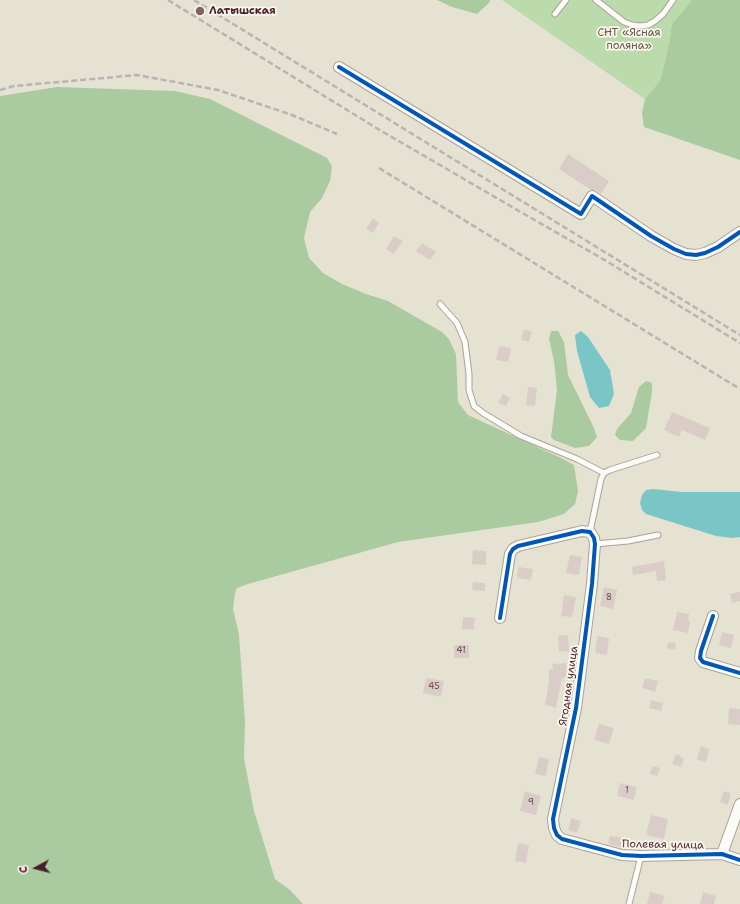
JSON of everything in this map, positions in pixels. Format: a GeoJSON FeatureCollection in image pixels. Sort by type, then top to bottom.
{"type":"FeatureCollection","features":[{"type":"Feature","properties":{"kind":"street"},"geometry":{"type":"LineString","coordinates":[[339,67],[580,214],[592,196],[651,236],[686,254],[696,255],[705,253],[718,247],[740,232]]}},
{"type":"Feature","properties":{"kind":"street"},"geometry":{"type":"LineString","coordinates":[[500,618],[510,554],[513,549],[518,546],[582,531],[590,532]]}},
{"type":"Feature","properties":{"kind":"street","name":"Ягодная улица"},"geometry":{"type":"LineString","coordinates":[[562,839],[557,836],[553,818],[576,708],[592,584],[595,544],[594,538],[590,532]]}},
{"type":"Feature","properties":{"kind":"street"},"geometry":{"type":"LineString","coordinates":[[713,616],[700,658],[703,662],[740,673]]}},
{"type":"Feature","properties":{"kind":"street"},"geometry":{"type":"LineString","coordinates":[[722,854],[740,804]]}},
{"type":"Feature","properties":{"kind":"street","name":"Полевая улица"},"geometry":{"type":"LineString","coordinates":[[562,839],[622,855],[722,854],[740,860]]}},
{"type":"Feature","properties":{"kind":"lane"},"geometry":{"type":"LineString","coordinates":[[555,14],[566,0]]}},
{"type":"Feature","properties":{"kind":"lane"},"geometry":{"type":"LineString","coordinates":[[596,0],[624,22],[640,26],[648,25],[655,21],[663,14],[673,0]]}},
{"type":"Feature","properties":{"kind":"lane"},"geometry":{"type":"LineString","coordinates":[[440,304],[457,324],[465,342],[469,374],[469,390],[474,406],[521,436],[577,459],[604,473]]}},
{"type":"Feature","properties":{"kind":"lane"},"geometry":{"type":"LineString","coordinates":[[590,532],[601,479],[604,473],[657,455]]}},
{"type":"Feature","properties":{"kind":"lane"},"geometry":{"type":"LineString","coordinates":[[595,544],[628,541],[658,535]]}},
{"type":"Feature","properties":{"kind":"lane"},"geometry":{"type":"LineString","coordinates":[[629,904],[642,856]]}},
{"type":"Feature","properties":{"kind":"green space"},"geometry":{"type":"Polygon","coordinates":[[[437,0],[490,0],[490,2],[477,14],[452,7],[437,0]]]}},
{"type":"Feature","properties":{"kind":"green space","name":"СНТ «Ясная поляна»"},"geometry":{"type":"Polygon","coordinates":[[[502,0],[692,0],[672,24],[660,81],[645,99],[502,0]]]}},
{"type":"Feature","properties":{"kind":"green space"},"geometry":{"type":"Polygon","coordinates":[[[692,0],[740,0],[740,160],[644,127],[642,113],[645,99],[660,81],[672,24],[692,0]]]}},
{"type":"Feature","properties":{"kind":"green space"},"geometry":{"type":"Polygon","coordinates":[[[57,87],[175,91],[210,99],[327,158],[332,166],[330,181],[322,198],[310,212],[304,238],[309,258],[323,273],[342,284],[388,301],[442,332],[449,339],[456,354],[458,402],[468,415],[574,465],[578,491],[575,504],[564,514],[538,522],[398,542],[237,588],[233,609],[239,634],[245,722],[244,758],[254,811],[275,879],[290,890],[303,904],[0,904],[0,96],[57,87]]]}},
{"type":"Feature","properties":{"kind":"green space"},"geometry":{"type":"Polygon","coordinates":[[[551,331],[558,331],[564,342],[568,375],[597,437],[589,446],[575,448],[554,440],[551,437],[557,390],[554,361],[549,339],[551,331]]]}},
{"type":"Feature","properties":{"kind":"green space"},"geometry":{"type":"Polygon","coordinates":[[[646,381],[652,383],[652,392],[646,428],[633,441],[620,440],[615,435],[617,429],[631,413],[639,387],[646,381]]]}},
{"type":"Feature","properties":{"kind":"water"},"geometry":{"type":"Polygon","coordinates":[[[581,331],[588,337],[610,370],[614,394],[609,406],[599,408],[590,397],[577,351],[575,335],[581,331]]]}},
{"type":"Feature","properties":{"kind":"water"},"geometry":{"type":"Polygon","coordinates":[[[653,489],[682,492],[740,492],[740,537],[733,538],[716,536],[646,514],[642,510],[640,503],[642,495],[646,490],[653,489]]]}},
{"type":"Feature","properties":{"kind":"building"},"geometry":{"type":"Polygon","coordinates":[[[568,154],[609,181],[601,194],[595,190],[591,190],[559,169],[568,154]]]}},
{"type":"Feature","properties":{"kind":"building"},"geometry":{"type":"Polygon","coordinates":[[[373,218],[379,223],[373,233],[366,229],[373,218]]]}},
{"type":"Feature","properties":{"kind":"building"},"geometry":{"type":"Polygon","coordinates":[[[394,236],[403,241],[394,254],[386,249],[394,236]]]}},
{"type":"Feature","properties":{"kind":"building"},"geometry":{"type":"Polygon","coordinates":[[[422,243],[436,252],[430,260],[416,251],[422,243]]]}},
{"type":"Feature","properties":{"kind":"building"},"geometry":{"type":"Polygon","coordinates":[[[524,329],[532,332],[529,342],[521,340],[524,329]]]}},
{"type":"Feature","properties":{"kind":"building"},"geometry":{"type":"Polygon","coordinates":[[[499,346],[511,348],[508,362],[496,360],[499,346]]]}},
{"type":"Feature","properties":{"kind":"building"},"geometry":{"type":"Polygon","coordinates":[[[528,387],[537,388],[535,406],[526,405],[528,387]]]}},
{"type":"Feature","properties":{"kind":"building"},"geometry":{"type":"Polygon","coordinates":[[[503,394],[510,398],[506,406],[498,403],[503,394]]]}},
{"type":"Feature","properties":{"kind":"building"},"geometry":{"type":"Polygon","coordinates":[[[672,412],[710,428],[705,440],[682,430],[679,437],[664,430],[672,412]]]}},
{"type":"Feature","properties":{"kind":"building"},"geometry":{"type":"Polygon","coordinates":[[[473,550],[486,551],[486,565],[472,564],[473,550]]]}},
{"type":"Feature","properties":{"kind":"building"},"geometry":{"type":"Polygon","coordinates":[[[570,555],[582,557],[579,575],[566,573],[570,555]]]}},
{"type":"Feature","properties":{"kind":"building"},"geometry":{"type":"Polygon","coordinates":[[[664,561],[666,580],[657,581],[656,571],[633,575],[632,567],[664,561]]]}},
{"type":"Feature","properties":{"kind":"building"},"geometry":{"type":"Polygon","coordinates":[[[518,567],[533,569],[531,580],[517,578],[518,567]]]}},
{"type":"Feature","properties":{"kind":"building"},"geometry":{"type":"Polygon","coordinates":[[[473,582],[485,583],[485,591],[472,590],[473,582]]]}},
{"type":"Feature","properties":{"kind":"building"},"geometry":{"type":"Polygon","coordinates":[[[604,587],[617,590],[613,609],[600,606],[604,587]]]}},
{"type":"Feature","properties":{"kind":"building"},"geometry":{"type":"Polygon","coordinates":[[[740,592],[740,601],[732,603],[730,594],[740,592]]]}},
{"type":"Feature","properties":{"kind":"building"},"geometry":{"type":"Polygon","coordinates":[[[564,595],[576,597],[572,617],[561,616],[564,595]]]}},
{"type":"Feature","properties":{"kind":"building"},"geometry":{"type":"Polygon","coordinates":[[[677,612],[689,614],[688,621],[690,621],[688,633],[673,630],[677,612]]]}},
{"type":"Feature","properties":{"kind":"building"},"geometry":{"type":"Polygon","coordinates":[[[463,617],[475,618],[474,630],[462,629],[463,617]]]}},
{"type":"Feature","properties":{"kind":"building"},"geometry":{"type":"Polygon","coordinates":[[[722,632],[734,635],[731,648],[719,645],[722,632]]]}},
{"type":"Feature","properties":{"kind":"building"},"geometry":{"type":"Polygon","coordinates":[[[568,635],[569,651],[559,652],[558,636],[568,635]]]}},
{"type":"Feature","properties":{"kind":"building"},"geometry":{"type":"Polygon","coordinates":[[[597,636],[609,638],[607,655],[595,653],[597,636]]]}},
{"type":"Feature","properties":{"kind":"building"},"geometry":{"type":"Polygon","coordinates":[[[668,642],[676,643],[675,650],[667,648],[668,642]]]}},
{"type":"Feature","properties":{"kind":"building"},"geometry":{"type":"Polygon","coordinates":[[[454,645],[469,645],[469,658],[454,658],[454,645]]]}},
{"type":"Feature","properties":{"kind":"building"},"geometry":{"type":"Polygon","coordinates":[[[566,663],[567,677],[562,678],[556,708],[545,705],[549,681],[549,670],[553,669],[552,664],[566,663]]]}},
{"type":"Feature","properties":{"kind":"building"},"geometry":{"type":"Polygon","coordinates":[[[426,678],[444,681],[441,697],[423,693],[426,678]]]}},
{"type":"Feature","properties":{"kind":"building"},"geometry":{"type":"Polygon","coordinates":[[[645,678],[658,681],[655,692],[642,688],[645,678]]]}},
{"type":"Feature","properties":{"kind":"building"},"geometry":{"type":"Polygon","coordinates":[[[651,700],[663,703],[661,711],[649,708],[651,700]]]}},
{"type":"Feature","properties":{"kind":"building"},"geometry":{"type":"Polygon","coordinates":[[[729,708],[740,709],[740,725],[728,724],[729,708]]]}},
{"type":"Feature","properties":{"kind":"building"},"geometry":{"type":"Polygon","coordinates":[[[599,724],[614,728],[609,744],[594,740],[599,724]]]}},
{"type":"Feature","properties":{"kind":"building"},"geometry":{"type":"Polygon","coordinates":[[[701,746],[709,749],[706,762],[697,759],[701,746]]]}},
{"type":"Feature","properties":{"kind":"building"},"geometry":{"type":"Polygon","coordinates":[[[676,754],[684,758],[681,767],[672,764],[676,754]]]}},
{"type":"Feature","properties":{"kind":"building"},"geometry":{"type":"Polygon","coordinates":[[[539,757],[549,759],[546,776],[535,774],[539,757]]]}},
{"type":"Feature","properties":{"kind":"building"},"geometry":{"type":"Polygon","coordinates":[[[652,766],[660,768],[657,776],[650,774],[652,766]]]}},
{"type":"Feature","properties":{"kind":"building"},"geometry":{"type":"Polygon","coordinates":[[[620,783],[637,787],[634,800],[617,796],[620,783]]]}},
{"type":"Feature","properties":{"kind":"building"},"geometry":{"type":"Polygon","coordinates":[[[525,791],[541,796],[536,815],[520,811],[525,791]]]}},
{"type":"Feature","properties":{"kind":"building"},"geometry":{"type":"Polygon","coordinates":[[[724,791],[731,793],[728,805],[720,802],[724,791]]]}},
{"type":"Feature","properties":{"kind":"building"},"geometry":{"type":"Polygon","coordinates":[[[651,815],[668,819],[664,839],[646,835],[651,815]]]}},
{"type":"Feature","properties":{"kind":"building"},"geometry":{"type":"Polygon","coordinates":[[[571,818],[581,821],[577,833],[568,830],[571,818]]]}},
{"type":"Feature","properties":{"kind":"building"},"geometry":{"type":"Polygon","coordinates":[[[610,836],[623,838],[621,847],[608,844],[610,836]]]}},
{"type":"Feature","properties":{"kind":"building"},"geometry":{"type":"Polygon","coordinates":[[[518,843],[529,845],[526,863],[515,861],[518,843]]]}},
{"type":"Feature","properties":{"kind":"building"},"geometry":{"type":"Polygon","coordinates":[[[650,892],[665,896],[662,904],[647,904],[650,892]]]}},
{"type":"Feature","properties":{"kind":"building"},"geometry":{"type":"Polygon","coordinates":[[[703,892],[716,896],[714,904],[700,904],[703,892]]]}},
{"type":"Feature","properties":{"kind":"railway"},"geometry":{"type":"LineString","coordinates":[[168,0],[378,129],[603,259],[740,343]]}},
{"type":"Feature","properties":{"kind":"railway"},"geometry":{"type":"LineString","coordinates":[[194,0],[740,335]]}},
{"type":"Feature","properties":{"kind":"railway"},"geometry":{"type":"LineString","coordinates":[[0,90],[14,86],[137,75],[218,90],[292,115],[337,134]]}},
{"type":"Feature","properties":{"kind":"railway"},"geometry":{"type":"LineString","coordinates":[[379,168],[740,389]]}},
{"type":"Feature","properties":{"kind":"cycle path"},"geometry":{"type":"LineString","coordinates":[[339,67],[581,214],[592,196],[651,236],[686,254],[696,255],[705,253],[718,247],[740,232]]}},
{"type":"Feature","properties":{"kind":"cycle path"},"geometry":{"type":"LineString","coordinates":[[500,618],[510,554],[513,549],[518,546],[582,531],[590,532],[594,538],[595,544],[592,584],[576,708],[553,819],[554,828],[557,835],[562,839],[622,855],[722,854],[740,860]]}},
{"type":"Feature","properties":{"kind":"cycle path"},"geometry":{"type":"LineString","coordinates":[[713,616],[700,658],[703,662],[740,673]]}},
{"type":"Feature","properties":{"kind":"place","name":"Латышская"},"geometry":{"type":"Point","coordinates":[200,11]}}]}
